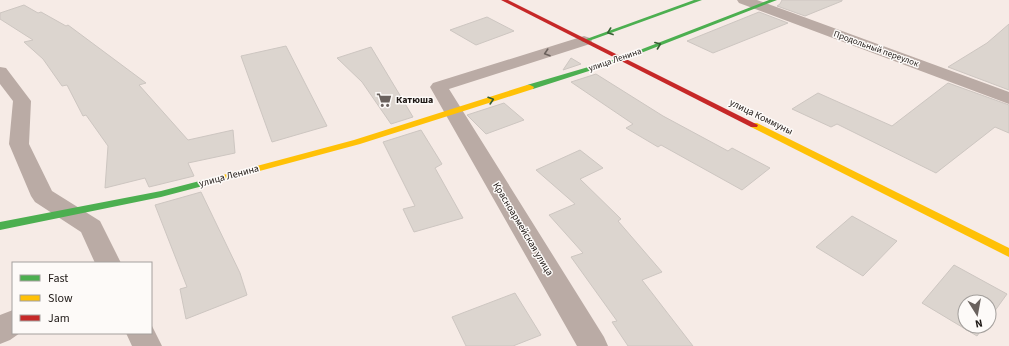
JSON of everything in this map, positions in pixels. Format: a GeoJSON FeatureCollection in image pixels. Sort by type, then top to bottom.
{"type":"FeatureCollection","features":[{"type":"Feature","properties":{"kind":"street","name":"улица Коммуны"},"geometry":{"type":"LineString","coordinates":[[504,0],[1009,253]]}},
{"type":"Feature","properties":{"kind":"street"},"geometry":{"type":"LineString","coordinates":[[454,112],[439,88],[584,41],[700,0]]}},
{"type":"Feature","properties":{"kind":"street","name":"Продольный переулок"},"geometry":{"type":"LineString","coordinates":[[744,0],[1009,98]]}},
{"type":"Feature","properties":{"kind":"street","name":"улица Ленина"},"geometry":{"type":"LineString","coordinates":[[0,226],[162,194],[357,142],[621,59],[774,0]]}},
{"type":"Feature","properties":{"kind":"street"},"geometry":{"type":"LineString","coordinates":[[0,72],[22,101],[19,144],[43,196],[91,227],[106,262]]}},
{"type":"Feature","properties":{"kind":"street","name":"Красноармейская улица"},"geometry":{"type":"LineString","coordinates":[[454,112],[593,346]]}},
{"type":"Feature","properties":{"kind":"street"},"geometry":{"type":"LineString","coordinates":[[0,331],[12,323]]}},
{"type":"Feature","properties":{"kind":"street"},"geometry":{"type":"LineString","coordinates":[[141,334],[147,346]]}},
{"type":"Feature","properties":{"kind":"building"},"geometry":{"type":"Polygon","coordinates":[[[782,0],[842,1],[805,16],[777,6],[782,0]]]}},
{"type":"Feature","properties":{"kind":"building"},"geometry":{"type":"Polygon","coordinates":[[[24,5],[38,13],[41,12],[66,26],[68,25],[146,83],[139,85],[188,140],[233,130],[235,153],[188,163],[194,176],[149,187],[145,178],[105,188],[108,146],[86,115],[83,116],[67,85],[62,86],[43,59],[24,42],[33,40],[0,19],[0,13],[24,5]]]}},
{"type":"Feature","properties":{"kind":"building"},"geometry":{"type":"Polygon","coordinates":[[[759,12],[788,23],[713,53],[687,41],[759,12]]]}},
{"type":"Feature","properties":{"kind":"building"},"geometry":{"type":"Polygon","coordinates":[[[487,17],[514,31],[476,45],[450,30],[487,17]]]}},
{"type":"Feature","properties":{"kind":"building"},"geometry":{"type":"Polygon","coordinates":[[[1009,24],[1009,90],[948,67],[987,43],[1009,24]]]}},
{"type":"Feature","properties":{"kind":"building"},"geometry":{"type":"Polygon","coordinates":[[[286,46],[327,126],[272,142],[241,56],[286,46]]]}},
{"type":"Feature","properties":{"kind":"building"},"geometry":{"type":"Polygon","coordinates":[[[371,47],[413,117],[391,124],[362,82],[337,58],[371,47]]]}},
{"type":"Feature","properties":{"kind":"building"},"geometry":{"type":"Polygon","coordinates":[[[571,58],[581,64],[563,70],[571,58]]]}},
{"type":"Feature","properties":{"kind":"building"},"geometry":{"type":"Polygon","coordinates":[[[596,74],[663,116],[728,151],[732,148],[770,168],[742,190],[661,145],[658,147],[626,128],[633,124],[571,82],[596,74]]]}},
{"type":"Feature","properties":{"kind":"building"},"geometry":{"type":"Polygon","coordinates":[[[948,83],[1009,105],[1009,133],[995,127],[936,173],[837,124],[831,127],[792,109],[818,93],[892,126],[948,83]]]}},
{"type":"Feature","properties":{"kind":"building"},"geometry":{"type":"Polygon","coordinates":[[[504,103],[524,120],[486,134],[467,115],[504,103]]]}},
{"type":"Feature","properties":{"kind":"building"},"geometry":{"type":"Polygon","coordinates":[[[421,130],[442,164],[435,168],[463,218],[414,232],[403,209],[415,206],[383,142],[421,130]]]}},
{"type":"Feature","properties":{"kind":"building"},"geometry":{"type":"Polygon","coordinates":[[[580,150],[603,168],[580,179],[621,219],[618,221],[662,272],[642,280],[693,346],[628,346],[612,322],[617,321],[571,257],[583,253],[549,215],[575,204],[536,170],[580,150]]]}},
{"type":"Feature","properties":{"kind":"building"},"geometry":{"type":"Polygon","coordinates":[[[201,192],[240,273],[247,295],[186,319],[180,289],[187,287],[155,205],[201,192]]]}},
{"type":"Feature","properties":{"kind":"building"},"geometry":{"type":"Polygon","coordinates":[[[852,216],[897,241],[863,276],[816,247],[852,216]]]}},
{"type":"Feature","properties":{"kind":"building"},"geometry":{"type":"Polygon","coordinates":[[[954,265],[1007,294],[997,308],[997,294],[957,294],[957,324],[922,303],[954,265]]]}},
{"type":"Feature","properties":{"kind":"building"},"geometry":{"type":"Polygon","coordinates":[[[515,293],[541,335],[513,346],[466,346],[452,317],[515,293]]]}},
{"type":"Feature","properties":{"kind":"traffic: fast"},"geometry":{"type":"LineString","coordinates":[[584,41],[699,0]]}},
{"type":"Feature","properties":{"kind":"traffic: fast"},"geometry":{"type":"LineString","coordinates":[[530,87],[621,59],[774,0]]}},
{"type":"Feature","properties":{"kind":"traffic: fast"},"geometry":{"type":"LineString","coordinates":[[0,226],[161,194],[215,180]]}},
{"type":"Feature","properties":{"kind":"traffic: slow"},"geometry":{"type":"LineString","coordinates":[[215,180],[357,142],[530,87]]}},
{"type":"Feature","properties":{"kind":"traffic: slow"},"geometry":{"type":"LineString","coordinates":[[754,125],[1009,253]]}},
{"type":"Feature","properties":{"kind":"traffic: jam"},"geometry":{"type":"LineString","coordinates":[[504,0],[754,125]]}},
{"type":"Feature","properties":{"kind":"place","name":"Катюша"},"geometry":{"type":"Point","coordinates":[384,100]}}]}
